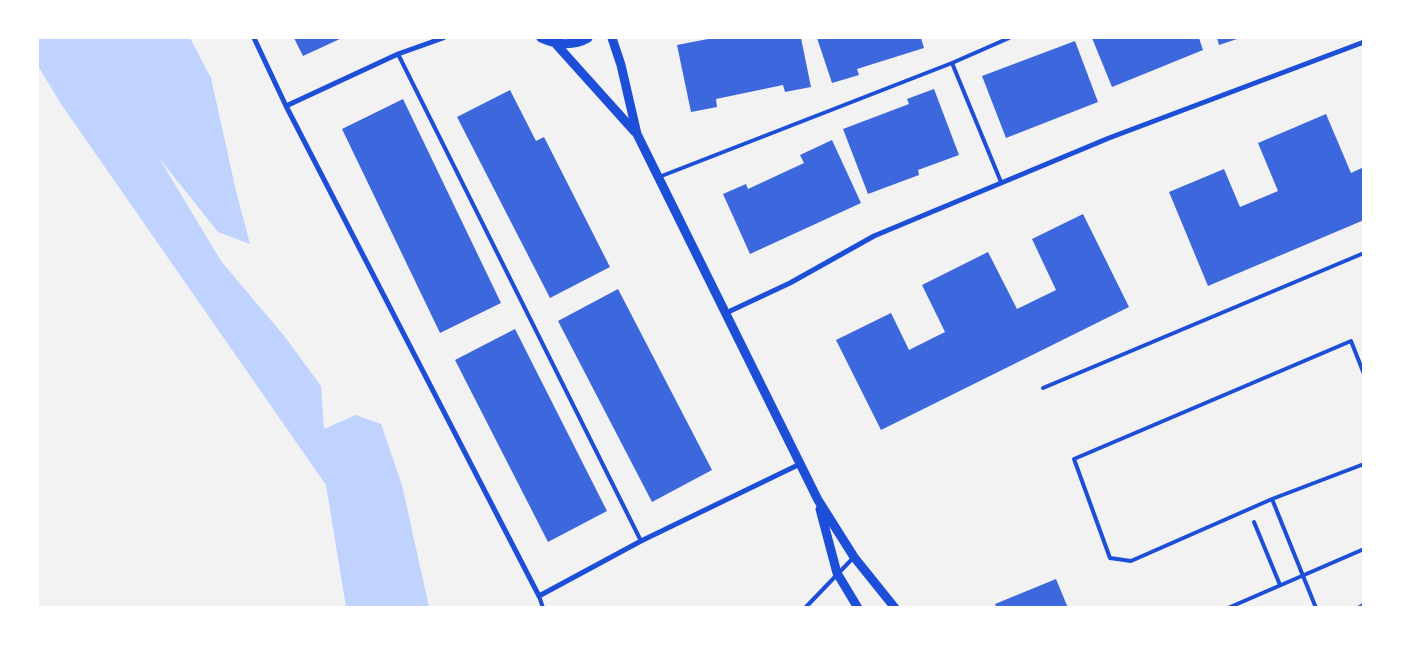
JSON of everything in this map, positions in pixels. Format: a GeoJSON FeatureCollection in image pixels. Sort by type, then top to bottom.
{"type":"FeatureCollection","features":[{"type":"Feature","properties":{"kind":"street"},"geometry":{"type":"LineString","coordinates":[[254,38],[286,106],[539,596],[641,541],[800,464]]}},
{"type":"Feature","properties":{"kind":"street"},"geometry":{"type":"LineString","coordinates":[[286,106],[398,54],[443,38]]}},
{"type":"Feature","properties":{"kind":"street"},"geometry":{"type":"LineString","coordinates":[[541,38],[555,43],[570,44],[588,38]]}},
{"type":"Feature","properties":{"kind":"street"},"geometry":{"type":"LineString","coordinates":[[612,38],[621,65],[637,134],[800,464],[818,500],[854,557],[895,608]]}},
{"type":"Feature","properties":{"kind":"street"},"geometry":{"type":"LineString","coordinates":[[726,313],[790,283],[874,236],[1001,182],[1108,138],[1364,42]]}},
{"type":"Feature","properties":{"kind":"street"},"geometry":{"type":"LineString","coordinates":[[555,43],[637,134]]}},
{"type":"Feature","properties":{"kind":"street"},"geometry":{"type":"LineString","coordinates":[[818,500],[837,573],[858,608]]}},
{"type":"Feature","properties":{"kind":"lane"},"geometry":{"type":"LineString","coordinates":[[658,177],[952,63],[1009,38]]}},
{"type":"Feature","properties":{"kind":"lane"},"geometry":{"type":"LineString","coordinates":[[398,54],[641,541]]}},
{"type":"Feature","properties":{"kind":"lane"},"geometry":{"type":"LineString","coordinates":[[952,63],[1001,182]]}},
{"type":"Feature","properties":{"kind":"lane"},"geometry":{"type":"LineString","coordinates":[[1043,388],[1364,253]]}},
{"type":"Feature","properties":{"kind":"lane"},"geometry":{"type":"LineString","coordinates":[[1364,374],[1351,341],[1074,459],[1110,558],[1131,561],[1272,499],[1364,464]]}},
{"type":"Feature","properties":{"kind":"lane"},"geometry":{"type":"LineString","coordinates":[[1272,499],[1316,608]]}},
{"type":"Feature","properties":{"kind":"lane"},"geometry":{"type":"LineString","coordinates":[[1254,522],[1280,585]]}},
{"type":"Feature","properties":{"kind":"lane"},"geometry":{"type":"LineString","coordinates":[[1228,608],[1364,549]]}},
{"type":"Feature","properties":{"kind":"lane"},"geometry":{"type":"LineString","coordinates":[[805,608],[854,557]]}},
{"type":"Feature","properties":{"kind":"lane"},"geometry":{"type":"LineString","coordinates":[[539,596],[543,608]]}},
{"type":"Feature","properties":{"kind":"water"},"geometry":{"type":"Polygon","coordinates":[[[38,38],[190,38],[211,78],[236,191],[250,244],[218,232],[159,158],[221,261],[285,337],[321,386],[324,429],[356,415],[381,424],[402,485],[429,607],[346,607],[326,485],[61,104],[38,66],[38,38]]]}},
{"type":"Feature","properties":{"kind":"building"},"geometry":{"type":"Polygon","coordinates":[[[294,38],[342,38],[303,56],[294,38]]]}},
{"type":"Feature","properties":{"kind":"building"},"geometry":{"type":"Polygon","coordinates":[[[713,38],[801,38],[811,87],[785,92],[783,85],[716,99],[717,107],[691,112],[677,45],[713,38]]]}},
{"type":"Feature","properties":{"kind":"building"},"geometry":{"type":"Polygon","coordinates":[[[817,38],[921,38],[924,48],[857,69],[859,75],[832,83],[817,38]]]}},
{"type":"Feature","properties":{"kind":"building"},"geometry":{"type":"Polygon","coordinates":[[[1092,38],[1199,38],[1203,50],[1112,87],[1092,38]]]}},
{"type":"Feature","properties":{"kind":"building"},"geometry":{"type":"Polygon","coordinates":[[[1217,38],[1240,38],[1219,45],[1217,38]]]}},
{"type":"Feature","properties":{"kind":"building"},"geometry":{"type":"Polygon","coordinates":[[[1075,41],[1098,102],[1006,138],[982,76],[1075,41]]]}},
{"type":"Feature","properties":{"kind":"building"},"geometry":{"type":"Polygon","coordinates":[[[934,89],[959,155],[918,170],[919,175],[868,194],[843,129],[909,104],[907,99],[934,89]]]}},
{"type":"Feature","properties":{"kind":"building"},"geometry":{"type":"Polygon","coordinates":[[[510,90],[536,141],[544,137],[610,267],[550,298],[457,117],[510,90]]]}},
{"type":"Feature","properties":{"kind":"building"},"geometry":{"type":"Polygon","coordinates":[[[403,99],[501,303],[440,333],[342,129],[403,99]]]}},
{"type":"Feature","properties":{"kind":"building"},"geometry":{"type":"Polygon","coordinates":[[[1326,114],[1351,173],[1364,167],[1364,220],[1208,286],[1169,192],[1224,169],[1240,207],[1278,191],[1258,143],[1326,114]]]}},
{"type":"Feature","properties":{"kind":"building"},"geometry":{"type":"Polygon","coordinates":[[[832,140],[861,203],[750,254],[723,194],[746,184],[748,189],[804,163],[800,155],[832,140]]]}},
{"type":"Feature","properties":{"kind":"building"},"geometry":{"type":"Polygon","coordinates":[[[1083,214],[1129,307],[881,430],[836,340],[891,313],[909,350],[945,332],[922,285],[988,252],[1017,309],[1056,290],[1032,239],[1083,214]]]}},
{"type":"Feature","properties":{"kind":"building"},"geometry":{"type":"Polygon","coordinates":[[[618,289],[712,470],[652,502],[558,321],[618,289]]]}},
{"type":"Feature","properties":{"kind":"building"},"geometry":{"type":"Polygon","coordinates":[[[515,329],[607,511],[548,542],[455,360],[515,329]]]}},
{"type":"Feature","properties":{"kind":"building"},"geometry":{"type":"Polygon","coordinates":[[[1056,579],[1068,608],[997,608],[995,604],[1056,579]]]}},
{"type":"Feature","properties":{"kind":"building"},"geometry":{"type":"Polygon","coordinates":[[[1364,602],[1364,608],[1354,608],[1364,602]]]}}]}
